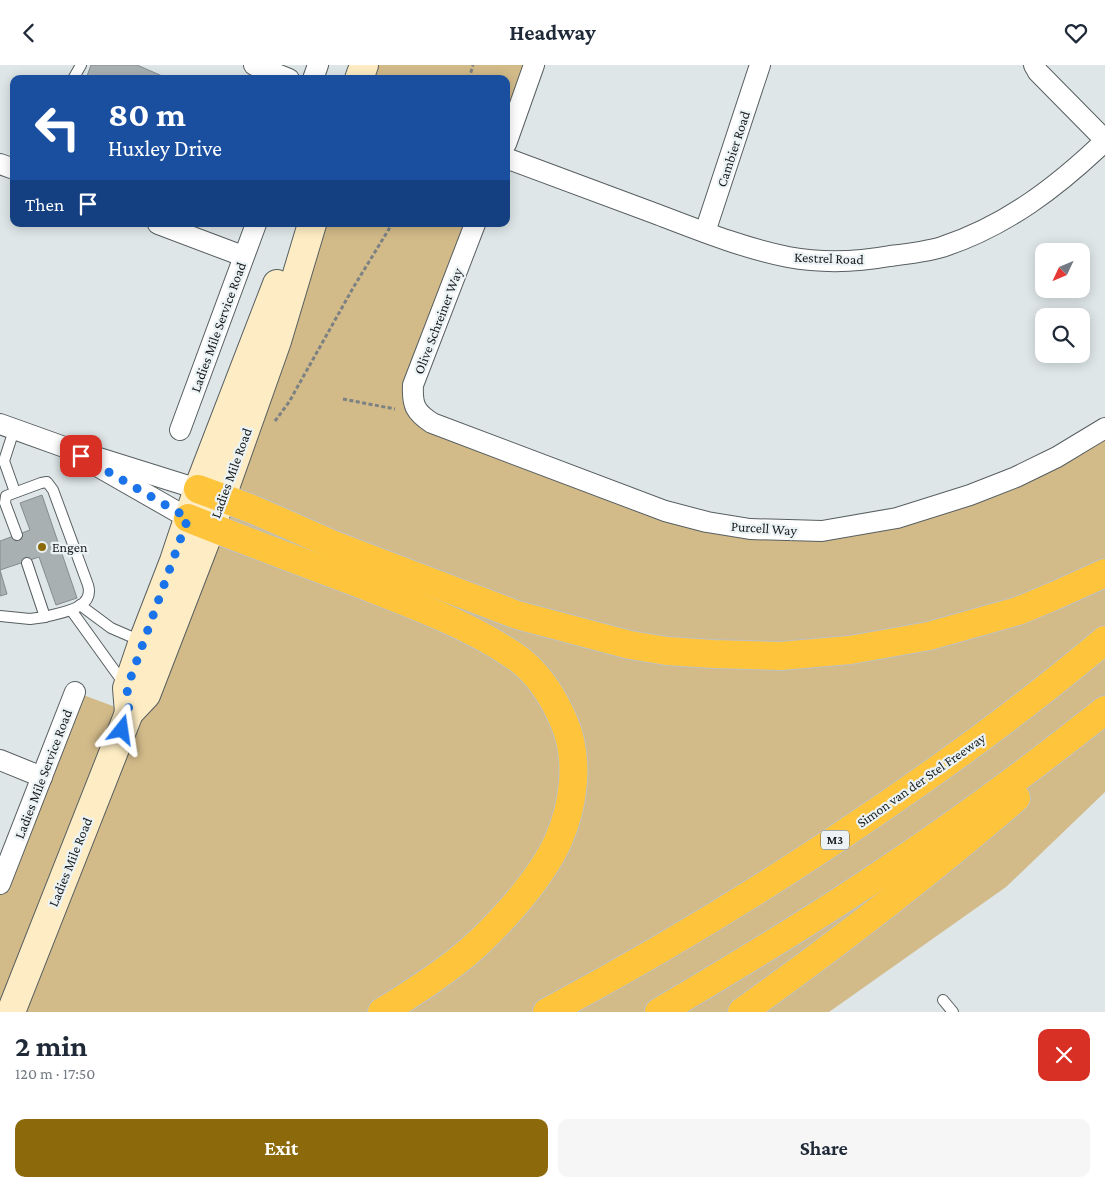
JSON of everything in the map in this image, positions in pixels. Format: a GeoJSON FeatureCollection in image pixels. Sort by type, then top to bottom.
{"type":"FeatureCollection","features":[{"type":"Feature","properties":{"kind":"highway"},"geometry":{"type":"LineString","coordinates":[[210,493],[334,545],[517,615],[630,645],[667,651],[780,656],[850,650],[929,637],[1018,611],[1054,597],[1105,573]]}},
{"type":"Feature","properties":{"kind":"highway"},"geometry":{"type":"LineString","coordinates":[[200,523],[409,603],[479,634],[516,657],[542,682],[558,706],[570,736],[574,765],[570,806],[558,841],[539,871],[518,900],[458,961],[421,988],[382,1012]]}},
{"type":"Feature","properties":{"kind":"highway","name":"Simon van der Stel Freeway"},"geometry":{"type":"LineString","coordinates":[[547,1012],[638,963],[826,847],[985,735],[1066,673],[1105,639]]}},
{"type":"Feature","properties":{"kind":"highway"},"geometry":{"type":"LineString","coordinates":[[659,1012],[758,953],[876,878],[1039,762],[1105,710]]}},
{"type":"Feature","properties":{"kind":"highway"},"geometry":{"type":"LineString","coordinates":[[742,1012],[884,908],[955,851],[1078,744],[1105,715]]}},
{"type":"Feature","properties":{"kind":"main road","name":"Ladies Mile Road"},"geometry":{"type":"LineString","coordinates":[[128,701],[146,695],[200,523],[299,227]]}},
{"type":"Feature","properties":{"kind":"main road","name":"Ladies Mile Road"},"geometry":{"type":"LineString","coordinates":[[210,493],[277,341],[311,227]]}},
{"type":"Feature","properties":{"kind":"main road","name":"Ladies Mile Road"},"geometry":{"type":"LineString","coordinates":[[11,1012],[128,701],[143,641],[174,561],[200,523]]}},
{"type":"Feature","properties":{"kind":"street"},"geometry":{"type":"LineString","coordinates":[[254,65],[279,75]]}},
{"type":"Feature","properties":{"kind":"street"},"geometry":{"type":"LineString","coordinates":[[510,133],[534,65]]}},
{"type":"Feature","properties":{"kind":"street","name":"Cambier Road"},"geometry":{"type":"LineString","coordinates":[[706,232],[760,65]]}},
{"type":"Feature","properties":{"kind":"street"},"geometry":{"type":"LineString","coordinates":[[1034,65],[1038,72],[1105,140]]}},
{"type":"Feature","properties":{"kind":"street","name":"Kestrel Road"},"geometry":{"type":"LineString","coordinates":[[510,159],[728,241],[789,257],[827,261],[868,260],[940,247],[971,236],[1018,212],[1042,195],[1078,167],[1105,140]]}},
{"type":"Feature","properties":{"kind":"street"},"geometry":{"type":"LineString","coordinates":[[166,227],[243,256]]}},
{"type":"Feature","properties":{"kind":"street","name":"Ladies Mile Service Road"},"geometry":{"type":"LineString","coordinates":[[180,430],[255,227]]}},
{"type":"Feature","properties":{"kind":"street","name":"Olive Schreiner Way"},"geometry":{"type":"LineString","coordinates":[[419,413],[412,397],[413,385],[475,227]]}},
{"type":"Feature","properties":{"kind":"street","name":"Purcell Way"},"geometry":{"type":"LineString","coordinates":[[419,413],[432,423],[665,511],[707,522],[750,529],[822,531],[897,518],[970,495],[1016,477],[1057,457],[1105,428]]}},
{"type":"Feature","properties":{"kind":"street"},"geometry":{"type":"LineString","coordinates":[[7,427],[210,493]]}},
{"type":"Feature","properties":{"kind":"street"},"geometry":{"type":"LineString","coordinates":[[67,448],[200,523]]}},
{"type":"Feature","properties":{"kind":"street","name":"Ladies Mile Service Road"},"geometry":{"type":"LineString","coordinates":[[0,884],[75,692]]}},
{"type":"Feature","properties":{"kind":"street"},"geometry":{"type":"LineString","coordinates":[[0,760],[42,777]]}},
{"type":"Feature","properties":{"kind":"lane"},"geometry":{"type":"LineString","coordinates":[[7,427],[2,465],[15,492]]}},
{"type":"Feature","properties":{"kind":"lane"},"geometry":{"type":"LineString","coordinates":[[0,616],[30,619],[44,617],[87,602],[90,594],[50,486],[47,483],[43,482],[6,496],[5,499],[17,535]]}},
{"type":"Feature","properties":{"kind":"lane"},"geometry":{"type":"LineString","coordinates":[[27,563],[44,617]]}},
{"type":"Feature","properties":{"kind":"lane"},"geometry":{"type":"LineString","coordinates":[[75,607],[111,628],[143,641]]}},
{"type":"Feature","properties":{"kind":"lane"},"geometry":{"type":"LineString","coordinates":[[75,607],[128,701]]}},
{"type":"Feature","properties":{"kind":"lane"},"geometry":{"type":"LineString","coordinates":[[943,1000],[953,1012]]}},
{"type":"Feature","properties":{"kind":"path"},"geometry":{"type":"LineString","coordinates":[[274,422],[289,402],[353,288],[390,227]]}},
{"type":"Feature","properties":{"kind":"path"},"geometry":{"type":"LineString","coordinates":[[343,399],[419,413]]}},
{"type":"Feature","properties":{"kind":"shaded area"},"geometry":{"type":"Polygon","coordinates":[[[364,65],[534,65],[510,133],[510,75],[360,75],[364,65]]]}},
{"type":"Feature","properties":{"kind":"shaded area"},"geometry":{"type":"Polygon","coordinates":[[[299,227],[474,227],[413,385],[432,423],[750,529],[897,518],[1105,428],[1105,792],[1006,887],[829,1012],[0,1012],[0,884],[75,692],[129,712],[299,227]]]}},
{"type":"Feature","properties":{"kind":"building"},"geometry":{"type":"Polygon","coordinates":[[[91,65],[137,65],[160,75],[87,75],[91,65]]]}},
{"type":"Feature","properties":{"kind":"building"},"geometry":{"type":"Polygon","coordinates":[[[42,495],[77,598],[56,605],[39,557],[0,570],[0,541],[30,530],[20,503],[42,495]]]}},
{"type":"Feature","properties":{"kind":"building"},"geometry":{"type":"Polygon","coordinates":[[[0,570],[7,594],[0,596],[0,570]]]}},
{"type":"Feature","properties":{"kind":"place","name":"Engen"},"geometry":{"type":"Point","coordinates":[42,547]}},
{"type":"Feature","properties":{"kind":"route"},"geometry":{"type":"LineString","coordinates":[[81,456],[188,518],[127,688],[129,713],[122,730]]}}]}
